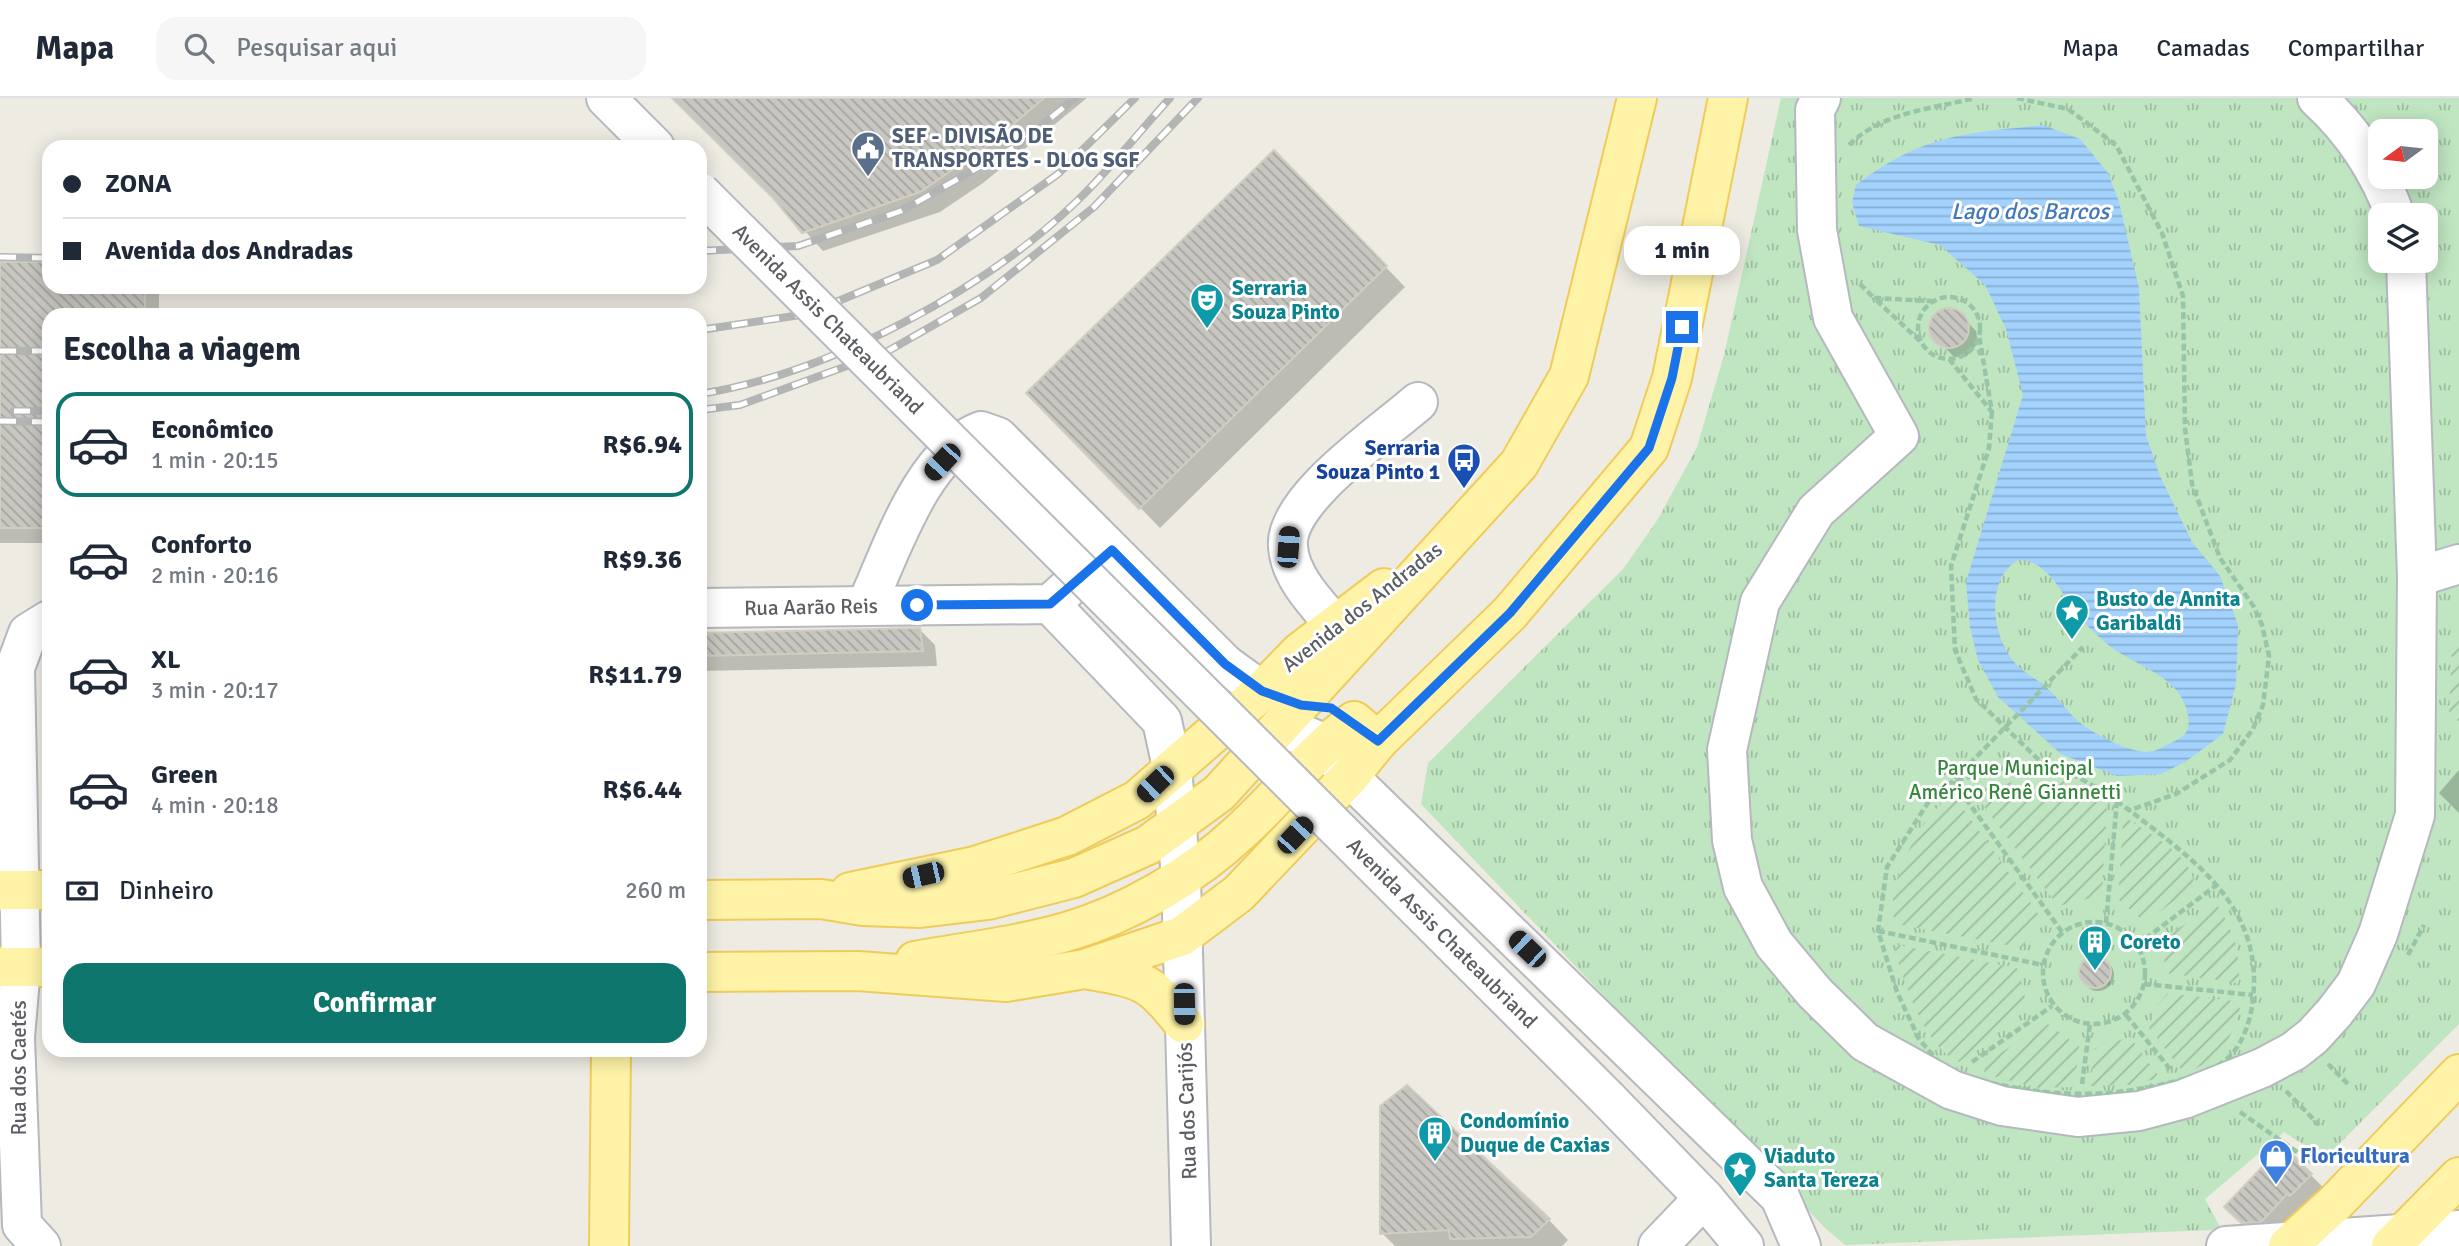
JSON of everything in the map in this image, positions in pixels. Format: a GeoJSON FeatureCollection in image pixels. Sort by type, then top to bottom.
{"type":"FeatureCollection","features":[{"type":"Feature","properties":{"kind":"main road","name":"Avenida dos Andradas"},"geometry":{"type":"LineString","coordinates":[[707,900],[821,899],[863,906],[920,908],[988,900],[1074,878],[1148,845],[1219,793],[1519,464],[1569,376],[1637,98]]}},
{"type":"Feature","properties":{"kind":"main road"},"geometry":{"type":"LineString","coordinates":[[858,971],[1067,932],[1121,911],[1181,878],[1240,833],[1352,735],[1510,613],[1649,448],[1672,378],[1728,98]]}},
{"type":"Feature","properties":{"kind":"main road","name":"Avenida dos Andradas"},"geometry":{"type":"LineString","coordinates":[[821,899],[975,866],[1068,836],[1137,800],[1262,691],[1300,652],[1461,530]]}},
{"type":"Feature","properties":{"kind":"main road"},"geometry":{"type":"LineString","coordinates":[[1262,691],[1290,717],[1331,708],[1352,735]]}},
{"type":"Feature","properties":{"kind":"main road"},"geometry":{"type":"LineString","coordinates":[[707,972],[858,971],[1006,982],[1085,969],[1182,936],[1239,893],[1349,777]]}},
{"type":"Feature","properties":{"kind":"main road"},"geometry":{"type":"LineString","coordinates":[[1085,969],[1135,978],[1162,996],[1184,1024]]}},
{"type":"Feature","properties":{"kind":"main road"},"geometry":{"type":"LineString","coordinates":[[609,1246],[611,1057]]}},
{"type":"Feature","properties":{"kind":"main road"},"geometry":{"type":"LineString","coordinates":[[2290,1244],[2336,1202],[2459,1074]]}},
{"type":"Feature","properties":{"kind":"main road"},"geometry":{"type":"LineString","coordinates":[[2396,1240],[2459,1177]]}},
{"type":"Feature","properties":{"kind":"street"},"geometry":{"type":"LineString","coordinates":[[606,98],[648,140]]}},
{"type":"Feature","properties":{"kind":"street"},"geometry":{"type":"LineString","coordinates":[[1821,98],[1815,110],[1817,230],[1833,318],[1899,436],[1816,511],[1760,602],[1727,750],[1732,840],[1743,887],[1774,944],[1815,993],[1865,1042],[1952,1090],[2002,1105],[2078,1117],[2139,1111],[2184,1099],[2262,1068],[2294,1051],[2314,1036],[2356,984],[2378,934],[2415,815],[2417,577],[2406,273]]}},
{"type":"Feature","properties":{"kind":"street"},"geometry":{"type":"LineString","coordinates":[[2317,98],[2339,118],[2372,165],[2391,203]]}},
{"type":"Feature","properties":{"kind":"street","name":"Avenida Assis Chateaubriand"},"geometry":{"type":"LineString","coordinates":[[707,199],[1608,1099],[1704,1198],[1744,1246]]}},
{"type":"Feature","properties":{"kind":"street"},"geometry":{"type":"LineString","coordinates":[[1335,625],[1312,599],[1292,564],[1288,547],[1289,531],[1308,495],[1418,402]]}},
{"type":"Feature","properties":{"kind":"street"},"geometry":{"type":"LineString","coordinates":[[866,606],[925,480],[965,437],[981,431],[998,437],[1225,664],[1262,691]]}},
{"type":"Feature","properties":{"kind":"street"},"geometry":{"type":"LineString","coordinates":[[1112,550],[1050,604],[1162,721],[1172,767]]}},
{"type":"Feature","properties":{"kind":"street"},"geometry":{"type":"LineString","coordinates":[[2417,577],[2459,564]]}},
{"type":"Feature","properties":{"kind":"street","name":"Rua Aarão Reis"},"geometry":{"type":"LineString","coordinates":[[707,608],[1050,604]]}},
{"type":"Feature","properties":{"kind":"street","name":"Rua dos Caetés"},"geometry":{"type":"LineString","coordinates":[[38,626],[15,668],[23,967],[15,1037],[22,1225],[41,1246]]}},
{"type":"Feature","properties":{"kind":"street"},"geometry":{"type":"LineString","coordinates":[[1352,735],[1349,777],[1780,1197],[1801,1246]]}},
{"type":"Feature","properties":{"kind":"street","name":"Rua dos Carijós"},"geometry":{"type":"LineString","coordinates":[[1172,767],[1181,878],[1191,1246]]}},
{"type":"Feature","properties":{"kind":"street"},"geometry":{"type":"LineString","coordinates":[[1770,1246],[1780,1220],[1780,1197]]}},
{"type":"Feature","properties":{"kind":"street"},"geometry":{"type":"LineString","coordinates":[[1657,1246],[1704,1198]]}},
{"type":"Feature","properties":{"kind":"street"},"geometry":{"type":"LineString","coordinates":[[2226,1246],[2396,1240],[2459,1230]]}},
{"type":"Feature","properties":{"kind":"path"},"geometry":{"type":"LineString","coordinates":[[1847,147],[1861,134],[1885,120],[1975,98]]}},
{"type":"Feature","properties":{"kind":"path"},"geometry":{"type":"LineString","coordinates":[[2017,98],[2068,109],[2116,145],[2162,233],[2183,296],[2185,428],[2192,484],[2220,558],[2254,607],[2262,625],[2269,656],[2263,705],[2253,729],[2230,760],[2176,794],[2130,810]]}},
{"type":"Feature","properties":{"kind":"path"},"geometry":{"type":"LineString","coordinates":[[1853,276],[1930,352],[1948,359],[1992,412]]}},
{"type":"Feature","properties":{"kind":"path"},"geometry":{"type":"LineString","coordinates":[[1874,298],[1933,301],[1952,297],[1970,305],[1977,314],[1992,412],[1989,448],[1951,566],[1955,650],[1976,699],[2042,763]]}},
{"type":"Feature","properties":{"kind":"path"},"geometry":{"type":"LineString","coordinates":[[1923,344],[1918,326],[1925,307],[1933,301]]}},
{"type":"Feature","properties":{"kind":"path"},"geometry":{"type":"LineString","coordinates":[[1948,359],[1968,352],[1979,335]]}},
{"type":"Feature","properties":{"kind":"path"},"geometry":{"type":"LineString","coordinates":[[1953,781],[2020,764],[2042,763],[2071,771],[2117,800],[2218,884],[2238,913],[2245,930],[2254,976],[2246,1032],[2235,1051],[2214,1067],[2179,1081],[2137,1091],[2081,1095],[2037,1093],[1955,1074],[1943,1067],[1919,1040],[1897,992],[1878,931],[1887,867],[1929,801],[1953,781],[2083,648]]}},
{"type":"Feature","properties":{"kind":"path"},"geometry":{"type":"LineString","coordinates":[[1953,781],[2062,932]]}},
{"type":"Feature","properties":{"kind":"path"},"geometry":{"type":"LineString","coordinates":[[2106,923],[2117,800]]}},
{"type":"Feature","properties":{"kind":"path"},"geometry":{"type":"LineString","coordinates":[[2137,944],[2218,884]]}},
{"type":"Feature","properties":{"kind":"path"},"geometry":{"type":"LineString","coordinates":[[2089,921],[2106,923],[2128,934],[2137,944],[2143,957],[2144,984],[2140,996],[2126,1015],[2108,1023],[2077,1022],[2052,1006],[2043,980],[2043,965],[2047,953],[2062,932],[2089,921]]}},
{"type":"Feature","properties":{"kind":"path"},"geometry":{"type":"LineString","coordinates":[[2406,959],[2424,925]]}},
{"type":"Feature","properties":{"kind":"path"},"geometry":{"type":"LineString","coordinates":[[1878,931],[2043,965]]}},
{"type":"Feature","properties":{"kind":"path"},"geometry":{"type":"LineString","coordinates":[[2144,984],[2253,995]]}},
{"type":"Feature","properties":{"kind":"path"},"geometry":{"type":"LineString","coordinates":[[1955,1074],[2052,1006]]}},
{"type":"Feature","properties":{"kind":"path"},"geometry":{"type":"LineString","coordinates":[[2126,1015],[2179,1081]]}},
{"type":"Feature","properties":{"kind":"path"},"geometry":{"type":"LineString","coordinates":[[2081,1095],[2090,1024]]}},
{"type":"Feature","properties":{"kind":"path"},"geometry":{"type":"LineString","coordinates":[[2320,1057],[2350,1086]]}},
{"type":"Feature","properties":{"kind":"path"},"geometry":{"type":"LineString","coordinates":[[2278,1083],[2319,1125]]}},
{"type":"Feature","properties":{"kind":"path"},"geometry":{"type":"LineString","coordinates":[[2231,1106],[2317,1166]]}},
{"type":"Feature","properties":{"kind":"green space","name":"Parque Municipal Américo Renê Giannetti"},"geometry":{"type":"Polygon","coordinates":[[[1781,98],[2459,98],[2459,1024],[2325,1158],[2284,1132],[2205,1199],[2220,1227],[2211,1230],[1845,1245],[1825,1228],[1421,804],[1428,763],[1624,568],[1658,519],[1697,447],[1724,355],[1781,98]]]}},
{"type":"Feature","properties":{"kind":"green space"},"geometry":{"type":"Polygon","coordinates":[[[2459,642],[2459,722],[2449,713],[2452,649],[2459,642]]]}},
{"type":"Feature","properties":{"kind":"green space"},"geometry":{"type":"Polygon","coordinates":[[[2069,781],[2107,806],[2102,891],[2095,897],[2058,906],[1972,790],[1991,783],[2069,781]]]}},
{"type":"Feature","properties":{"kind":"green space"},"geometry":{"type":"Polygon","coordinates":[[[1947,799],[1957,800],[2039,915],[2022,948],[1896,924],[1893,910],[1898,875],[1915,839],[1936,809],[1947,799]]]}},
{"type":"Feature","properties":{"kind":"green space"},"geometry":{"type":"Polygon","coordinates":[[[2128,819],[2179,855],[2192,874],[2194,885],[2148,921],[2143,921],[2118,899],[2123,820],[2128,819]]]}},
{"type":"Feature","properties":{"kind":"green space"},"geometry":{"type":"Polygon","coordinates":[[[2217,905],[2235,942],[2239,983],[2166,973],[2163,951],[2157,941],[2217,905]]]}},
{"type":"Feature","properties":{"kind":"green space"},"geometry":{"type":"Polygon","coordinates":[[[1898,945],[2017,968],[2028,1008],[1959,1062],[1947,1055],[1926,1029],[1910,996],[1899,964],[1895,950],[1898,945]]]}},
{"type":"Feature","properties":{"kind":"green space"},"geometry":{"type":"Polygon","coordinates":[[[2168,993],[2234,1001],[2240,1008],[2227,1041],[2214,1057],[2183,1072],[2149,1028],[2157,1005],[2168,993]]]}},
{"type":"Feature","properties":{"kind":"green space"},"geometry":{"type":"Polygon","coordinates":[[[2048,1024],[2079,1046],[2075,1084],[2072,1087],[2039,1088],[1984,1074],[1985,1062],[2048,1024]]]}},
{"type":"Feature","properties":{"kind":"green space"},"geometry":{"type":"Polygon","coordinates":[[[2130,1037],[2160,1078],[2129,1085],[2090,1086],[2095,1048],[2130,1037]]]}},
{"type":"Feature","properties":{"kind":"water","name":"Lago dos Barcos"},"geometry":{"type":"Polygon","coordinates":[[[2043,125],[2080,139],[2108,173],[2119,202],[2139,288],[2146,436],[2160,476],[2192,542],[2220,576],[2238,625],[2236,684],[2223,734],[2185,762],[2161,774],[2117,776],[2061,754],[1998,697],[1978,660],[1970,627],[1966,582],[2023,395],[2006,329],[1985,285],[1940,245],[1859,226],[1852,203],[1856,185],[1902,155],[1923,146],[1966,134],[2043,125]],[[2018,560],[2007,569],[1996,595],[1995,610],[2001,640],[2016,664],[2046,687],[2078,721],[2113,742],[2149,752],[2162,748],[2183,735],[2189,725],[2188,715],[2177,691],[2157,674],[2111,647],[2087,625],[2048,574],[2029,562],[2018,560]]]}},
{"type":"Feature","properties":{"kind":"building"},"geometry":{"type":"Polygon","coordinates":[[[672,98],[1044,98],[990,144],[920,192],[802,233],[774,199],[672,98]]]}},
{"type":"Feature","properties":{"kind":"building","name":"Serraria Souza Pinto"},"geometry":{"type":"Polygon","coordinates":[[[1274,150],[1387,266],[1139,509],[1026,393],[1274,150]]]}},
{"type":"Feature","properties":{"kind":"building"},"geometry":{"type":"Polygon","coordinates":[[[0,262],[42,262],[42,294],[145,294],[145,308],[42,308],[42,528],[0,528],[0,262]]]}},
{"type":"Feature","properties":{"kind":"building"},"geometry":{"type":"Polygon","coordinates":[[[1949,308],[1957,309],[1963,314],[1968,320],[1968,336],[1963,342],[1957,347],[1949,348],[1941,347],[1935,342],[1930,336],[1929,328],[1930,320],[1935,314],[1941,309],[1949,308]]]}},
{"type":"Feature","properties":{"kind":"building"},"geometry":{"type":"Polygon","coordinates":[[[920,628],[923,651],[707,656],[707,633],[920,628]]]}},
{"type":"Feature","properties":{"kind":"building","name":"Coreto"},"geometry":{"type":"Polygon","coordinates":[[[2095,956],[2106,961],[2111,972],[2106,983],[2095,988],[2084,983],[2079,972],[2084,961],[2095,956]]]}},
{"type":"Feature","properties":{"kind":"building","name":"Condomínio Duque de Caxias"},"geometry":{"type":"Polygon","coordinates":[[[1407,1085],[1550,1219],[1531,1237],[1450,1239],[1449,1230],[1380,1234],[1380,1106],[1407,1085]]]}},
{"type":"Feature","properties":{"kind":"building","name":"Floricultura"},"geometry":{"type":"Polygon","coordinates":[[[2283,1145],[2312,1174],[2290,1196],[2287,1194],[2261,1222],[2241,1223],[2224,1207],[2283,1145]]]}},
{"type":"Feature","properties":{"kind":"railway"},"geometry":{"type":"LineString","coordinates":[[707,251],[798,246],[901,211],[1018,145],[1075,98]]}},
{"type":"Feature","properties":{"kind":"railway"},"geometry":{"type":"LineString","coordinates":[[707,329],[807,314],[937,260],[1058,174],[1135,98]]}},
{"type":"Feature","properties":{"kind":"railway"},"geometry":{"type":"LineString","coordinates":[[707,393],[749,384],[851,348],[951,296],[1040,234],[1077,201],[1170,98]]}},
{"type":"Feature","properties":{"kind":"railway"},"geometry":{"type":"LineString","coordinates":[[707,409],[740,405],[888,351],[981,298],[1094,207],[1198,98]]}},
{"type":"Feature","properties":{"kind":"railway"},"geometry":{"type":"LineString","coordinates":[[0,257],[42,258]]}},
{"type":"Feature","properties":{"kind":"railway"},"geometry":{"type":"LineString","coordinates":[[0,351],[42,351]]}},
{"type":"Feature","properties":{"kind":"railway"},"geometry":{"type":"LineString","coordinates":[[14,411],[42,411]]}},
{"type":"Feature","properties":{"kind":"railway"},"geometry":{"type":"LineString","coordinates":[[0,421],[42,422]]}},
{"type":"Feature","properties":{"kind":"place","name":"SEF - DIVISÃO DE TRANSPORTES - DLOG SGF"},"geometry":{"type":"Point","coordinates":[868,178]}},
{"type":"Feature","properties":{"kind":"place","name":"Serraria Souza Pinto"},"geometry":{"type":"Point","coordinates":[1207,330]}},
{"type":"Feature","properties":{"kind":"place","name":"Serraria Souza Pinto 1"},"geometry":{"type":"Point","coordinates":[1464,490]}},
{"type":"Feature","properties":{"kind":"place","name":"Busto de Annita Garibaldi"},"geometry":{"type":"Point","coordinates":[2072,641]}},
{"type":"Feature","properties":{"kind":"place","name":"Coreto"},"geometry":{"type":"Point","coordinates":[2095,972]}},
{"type":"Feature","properties":{"kind":"place","name":"Condomínio Duque de Caxias"},"geometry":{"type":"Point","coordinates":[1435,1163]}},
{"type":"Feature","properties":{"kind":"place","name":"Floricultura"},"geometry":{"type":"Point","coordinates":[2276,1186]}},
{"type":"Feature","properties":{"kind":"place","name":"Viaduto Santa Tereza"},"geometry":{"type":"Point","coordinates":[1740,1198]}},
{"type":"Feature","properties":{"kind":"route"},"geometry":{"type":"LineString","coordinates":[[917,605],[1050,604],[1112,550],[1225,664],[1262,691],[1301,705],[1331,708],[1354,721],[1378,741],[1510,613],[1649,448],[1672,378],[1682,327]]}}]}
